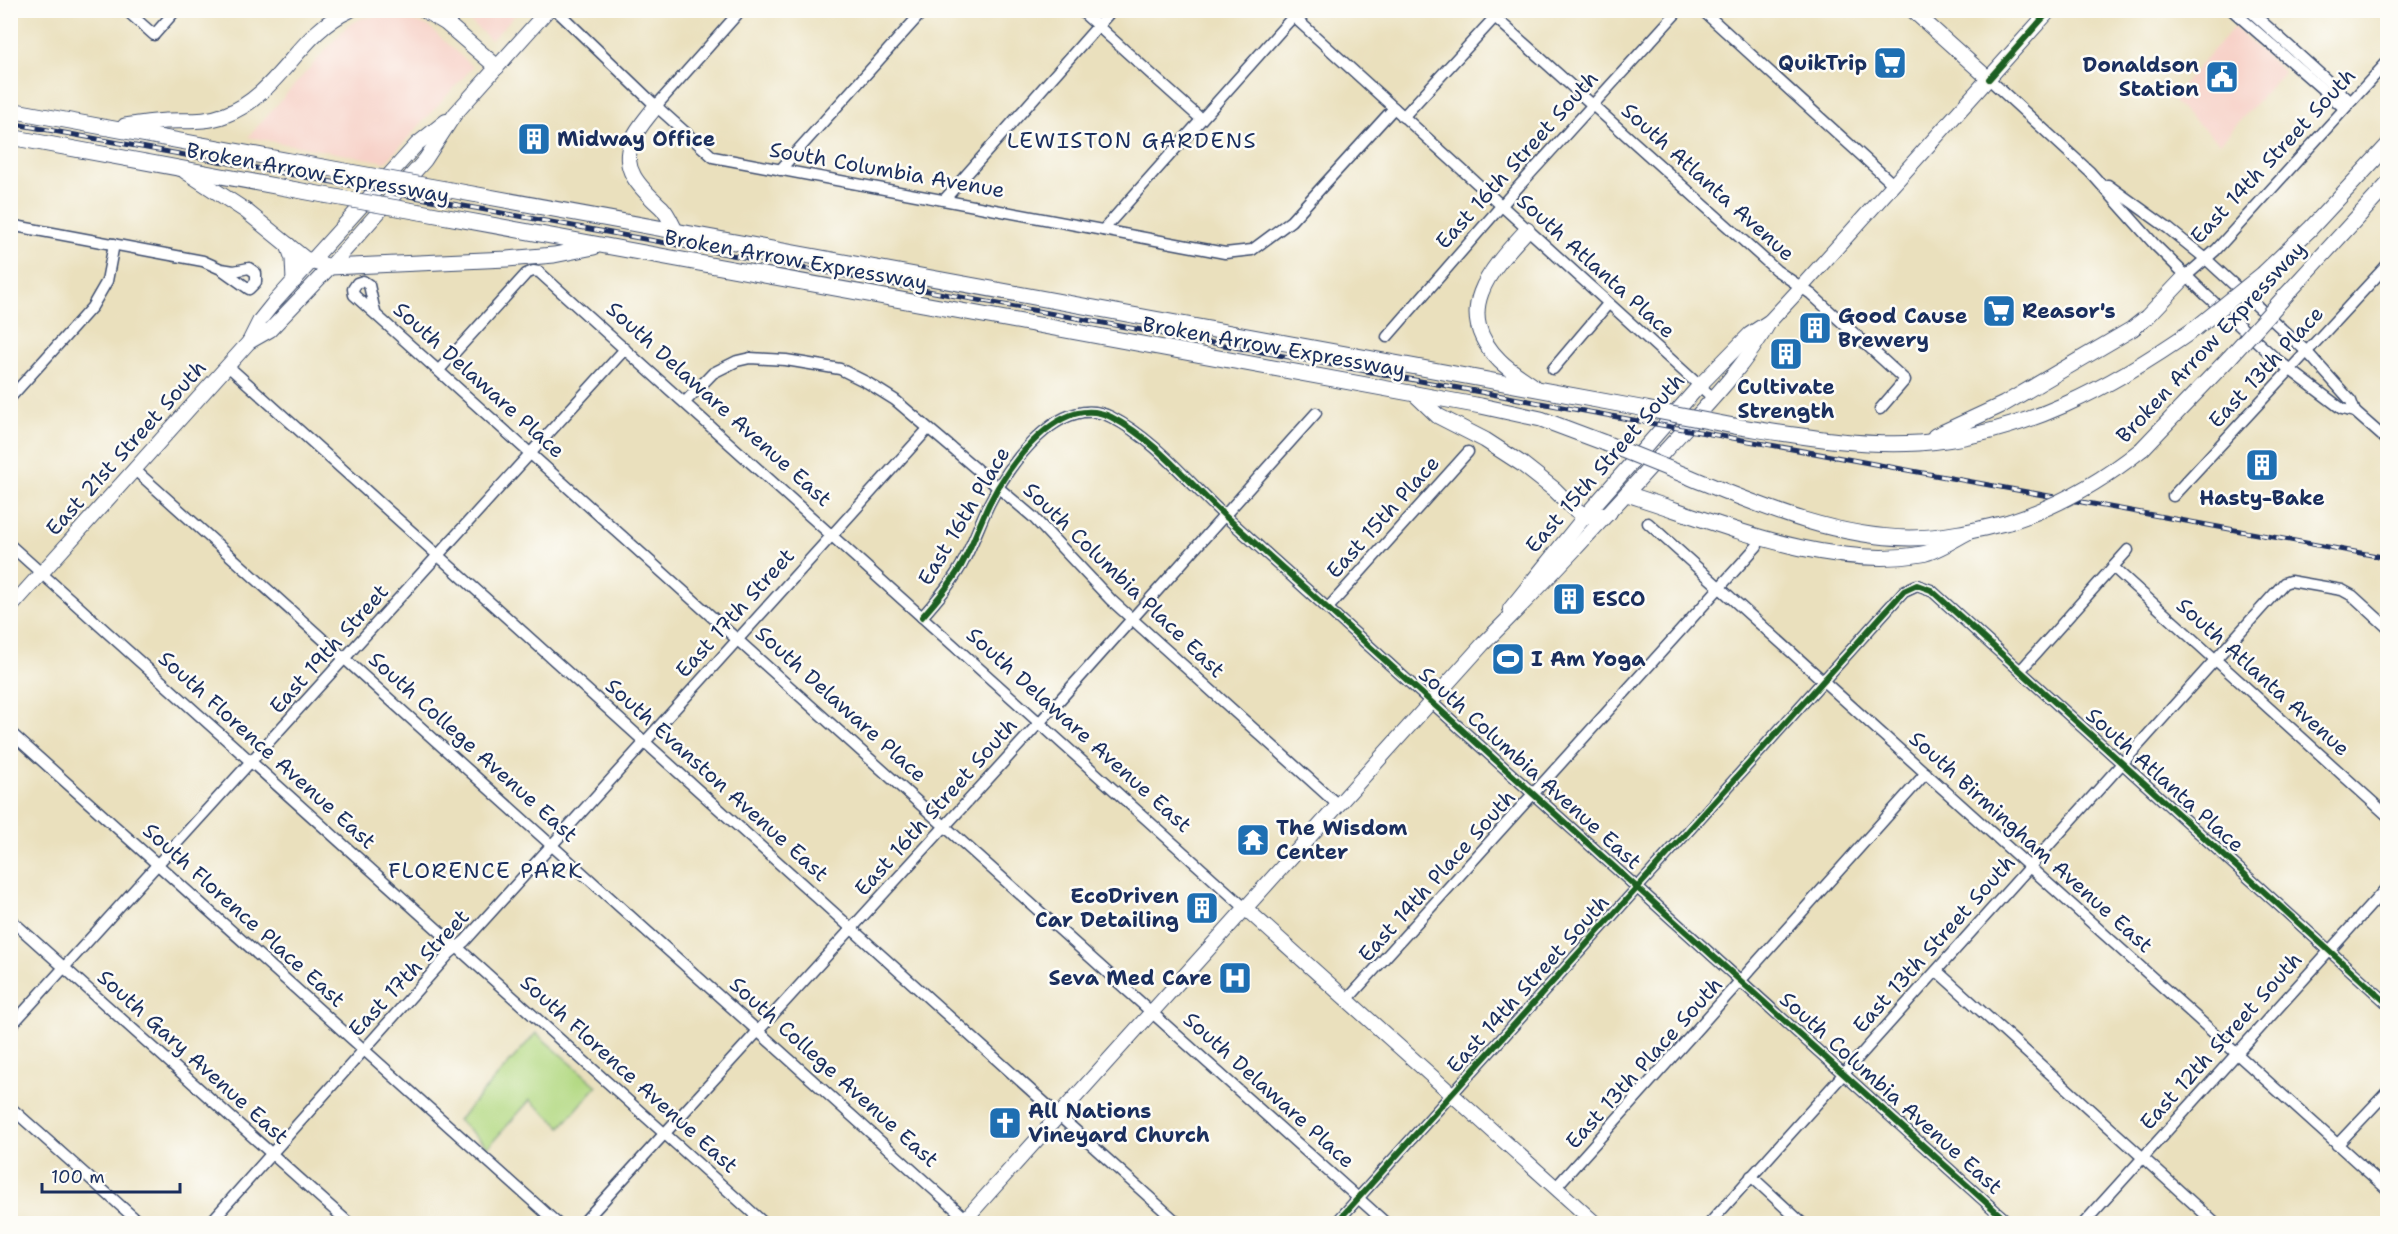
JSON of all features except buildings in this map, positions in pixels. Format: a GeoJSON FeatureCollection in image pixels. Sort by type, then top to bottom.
{"type":"FeatureCollection","features":[{"type":"Feature","properties":{"kind":"highway"},"geometry":{"type":"LineString","coordinates":[[106,128],[167,121],[211,120],[239,109],[264,92],[323,27],[350,10]]}},
{"type":"Feature","properties":{"kind":"highway"},"geometry":{"type":"LineString","coordinates":[[424,10],[447,23],[497,67]]}},
{"type":"Feature","properties":{"kind":"highway"},"geometry":{"type":"LineString","coordinates":[[656,106],[632,140],[628,160],[635,179],[647,195],[664,209],[676,232]]}},
{"type":"Feature","properties":{"kind":"highway","name":"Broken Arrow Expressway"},"geometry":{"type":"LineString","coordinates":[[10,110],[1734,426],[1853,442],[1917,443],[1978,435],[2008,427],[2059,408],[2138,367],[2196,328],[2265,273],[2310,229],[2388,145]]}},
{"type":"Feature","properties":{"kind":"highway","name":"Broken Arrow Expressway"},"geometry":{"type":"LineString","coordinates":[[10,137],[1541,419],[1796,518],[1850,532],[1911,538],[1968,532],[2038,513],[2076,495],[2116,470],[2142,449],[2230,357],[2388,184]]}},
{"type":"Feature","properties":{"kind":"highway"},"geometry":{"type":"LineString","coordinates":[[185,171],[246,211],[312,262],[330,267],[507,259],[554,255],[603,246]]}},
{"type":"Feature","properties":{"kind":"highway"},"geometry":{"type":"LineString","coordinates":[[1527,230],[1486,278],[1478,314],[1480,327],[1493,352],[1501,362],[1536,389]]}},
{"type":"Feature","properties":{"kind":"highway"},"geometry":{"type":"LineString","coordinates":[[288,245],[293,259],[294,282]]}},
{"type":"Feature","properties":{"kind":"highway"},"geometry":{"type":"LineString","coordinates":[[1917,443],[1983,415],[2132,329],[2147,317],[2186,276]]}},
{"type":"Feature","properties":{"kind":"highway"},"geometry":{"type":"LineString","coordinates":[[1415,394],[1438,416],[1485,440],[1522,464],[1585,516],[1592,517],[1609,513]]}},
{"type":"Feature","properties":{"kind":"highway"},"geometry":{"type":"LineString","coordinates":[[1627,494],[1767,538],[1822,552],[1874,557],[1924,554],[1968,532]]}},
{"type":"Feature","properties":{"kind":"main road","name":"East 21st Street South"},"geometry":{"type":"LineString","coordinates":[[249,342],[270,330],[330,267],[425,160],[455,114],[548,10]]}},
{"type":"Feature","properties":{"kind":"main road"},"geometry":{"type":"LineString","coordinates":[[1912,10],[1989,79]]}},
{"type":"Feature","properties":{"kind":"main road","name":"East 15th Street South"},"geometry":{"type":"LineString","coordinates":[[966,1222],[1431,701],[1483,644],[1537,591],[1713,398],[1758,343],[1770,321],[2050,10]]}},
{"type":"Feature","properties":{"kind":"main road","name":"East 21st Street South"},"geometry":{"type":"LineString","coordinates":[[10,608],[228,366],[249,342],[260,320],[417,144],[455,114]]}},
{"type":"Feature","properties":{"kind":"main road","name":"East 15th Street South"},"geometry":{"type":"LineString","coordinates":[[1483,644],[1585,516],[1699,386],[1750,334],[1770,321]]}},
{"type":"Feature","properties":{"kind":"main road","name":"South Delaware Avenue East"},"geometry":{"type":"LineString","coordinates":[[1245,908],[1596,1224]]}},
{"type":"Feature","properties":{"kind":"street"},"geometry":{"type":"LineString","coordinates":[[126,10],[154,35],[176,10]]}},
{"type":"Feature","properties":{"kind":"street","name":"South Columbia Avenue"},"geometry":{"type":"LineString","coordinates":[[556,10],[713,157],[1225,253],[1252,250],[1302,211],[1394,108]]}},
{"type":"Feature","properties":{"kind":"street"},"geometry":{"type":"LineString","coordinates":[[656,106],[741,10]]}},
{"type":"Feature","properties":{"kind":"street"},"geometry":{"type":"LineString","coordinates":[[780,170],[924,10]]}},
{"type":"Feature","properties":{"kind":"street"},"geometry":{"type":"LineString","coordinates":[[1080,10],[1201,119]]}},
{"type":"Feature","properties":{"kind":"street"},"geometry":{"type":"LineString","coordinates":[[944,200],[1112,10]]}},
{"type":"Feature","properties":{"kind":"street","name":"East 16th Street South"},"geometry":{"type":"LineString","coordinates":[[1386,337],[1679,10]]}},
{"type":"Feature","properties":{"kind":"street"},"geometry":{"type":"LineString","coordinates":[[1702,10],[1894,185]]}},
{"type":"Feature","properties":{"kind":"street"},"geometry":{"type":"LineString","coordinates":[[2232,10],[2347,105]]}},
{"type":"Feature","properties":{"kind":"street"},"geometry":{"type":"LineString","coordinates":[[2249,10],[2347,105]]}},
{"type":"Feature","properties":{"kind":"street"},"geometry":{"type":"LineString","coordinates":[[1102,230],[1296,14]]}},
{"type":"Feature","properties":{"kind":"street","name":"South Atlanta Place"},"geometry":{"type":"LineString","coordinates":[[1296,14],[1403,117],[1713,398]]}},
{"type":"Feature","properties":{"kind":"street"},"geometry":{"type":"LineString","coordinates":[[1403,117],[1491,14]]}},
{"type":"Feature","properties":{"kind":"street","name":"South Atlanta Avenue"},"geometry":{"type":"LineString","coordinates":[[1491,14],[1776,270],[1819,302],[1905,380],[1880,409]]}},
{"type":"Feature","properties":{"kind":"street","name":"East 14th Street South"},"geometry":{"type":"LineString","coordinates":[[2186,276],[2206,260],[2388,61]]}},
{"type":"Feature","properties":{"kind":"street"},"geometry":{"type":"LineString","coordinates":[[1989,79],[2090,172],[2186,276],[2289,368],[2342,409],[2355,412],[2388,441]]}},
{"type":"Feature","properties":{"kind":"street"},"geometry":{"type":"LineString","coordinates":[[2090,172],[2169,229],[2206,260],[2307,352],[2351,401],[2355,412]]}},
{"type":"Feature","properties":{"kind":"street"},"geometry":{"type":"LineString","coordinates":[[10,225],[196,259],[221,269]]}},
{"type":"Feature","properties":{"kind":"street"},"geometry":{"type":"LineString","coordinates":[[10,398],[92,307],[107,281],[114,243]]}},
{"type":"Feature","properties":{"kind":"street","name":"East 13th Place"},"geometry":{"type":"LineString","coordinates":[[2173,496],[2289,368],[2307,352],[2388,264]]}},
{"type":"Feature","properties":{"kind":"street","name":"South Delaware Avenue East"},"geometry":{"type":"LineString","coordinates":[[439,370],[526,274],[533,271],[545,277],[1245,908]]}},
{"type":"Feature","properties":{"kind":"street"},"geometry":{"type":"LineString","coordinates":[[1553,369],[1608,304]]}},
{"type":"Feature","properties":{"kind":"street","name":"South Delaware Place"},"geometry":{"type":"LineString","coordinates":[[375,312],[1387,1224]]}},
{"type":"Feature","properties":{"kind":"street","name":"East 19th Street"},"geometry":{"type":"LineString","coordinates":[[10,1027],[439,557],[625,349]]}},
{"type":"Feature","properties":{"kind":"street","name":"South Columbia Place East"},"geometry":{"type":"LineString","coordinates":[[685,402],[704,381],[724,367],[750,358],[765,357],[827,366],[853,374],[895,400],[1040,523],[1092,580],[1132,619],[1338,805]]}},
{"type":"Feature","properties":{"kind":"street","name":"South Evanston Avenue East"},"geometry":{"type":"LineString","coordinates":[[228,366],[1060,1114],[1179,1224]]}},
{"type":"Feature","properties":{"kind":"street","name":"South Columbia Avenue East"},"geometry":{"type":"LineString","coordinates":[[1069,416],[1083,412],[1096,412],[1109,416],[1128,427],[1172,463],[1225,516],[2010,1224]]}},
{"type":"Feature","properties":{"kind":"street","name":"East 16th Street South"},"geometry":{"type":"LineString","coordinates":[[582,1224],[1040,722],[1317,413]]}},
{"type":"Feature","properties":{"kind":"street","name":"East 16th Place"},"geometry":{"type":"LineString","coordinates":[[922,617],[959,570],[998,488],[1028,447],[1055,422],[1069,416]]}},
{"type":"Feature","properties":{"kind":"street","name":"East 17th Street"},"geometry":{"type":"LineString","coordinates":[[208,1224],[928,429]]}},
{"type":"Feature","properties":{"kind":"street","name":"East 15th Place"},"geometry":{"type":"LineString","coordinates":[[1328,608],[1468,452]]}},
{"type":"Feature","properties":{"kind":"street","name":"South College Avenue East"},"geometry":{"type":"LineString","coordinates":[[135,470],[759,1031],[966,1222]]}},
{"type":"Feature","properties":{"kind":"street","name":"South Birmingham Avenue East"},"geometry":{"type":"LineString","coordinates":[[1648,523],[2388,1190]]}},
{"type":"Feature","properties":{"kind":"street","name":"South Florence Avenue East"},"geometry":{"type":"LineString","coordinates":[[10,545],[765,1224]]}},
{"type":"Feature","properties":{"kind":"street","name":"East 14th Place South"},"geometry":{"type":"LineString","coordinates":[[1347,1000],[1756,546]]}},
{"type":"Feature","properties":{"kind":"street"},"geometry":{"type":"LineString","coordinates":[[2020,671],[2128,550]]}},
{"type":"Feature","properties":{"kind":"street","name":"South Atlanta Avenue"},"geometry":{"type":"LineString","coordinates":[[2112,567],[2388,816]]}},
{"type":"Feature","properties":{"kind":"street","name":"East 13th Street South"},"geometry":{"type":"LineString","coordinates":[[1709,1224],[2284,583],[2290,581],[2342,590],[2353,596],[2388,628]]}},
{"type":"Feature","properties":{"kind":"street","name":"East 14th Street South"},"geometry":{"type":"LineString","coordinates":[[1335,1224],[1904,591],[1917,585]]}},
{"type":"Feature","properties":{"kind":"street","name":"South Atlanta Place"},"geometry":{"type":"LineString","coordinates":[[1917,585],[1931,590],[2388,1004]]}},
{"type":"Feature","properties":{"kind":"street","name":"South Florence Place East"},"geometry":{"type":"LineString","coordinates":[[10,732],[558,1224]]}},
{"type":"Feature","properties":{"kind":"street","name":"East 13th Place South"},"geometry":{"type":"LineString","coordinates":[[1556,1187],[1926,773]]}},
{"type":"Feature","properties":{"kind":"street","name":"East 12th Street South"},"geometry":{"type":"LineString","coordinates":[[2083,1224],[2388,886]]}},
{"type":"Feature","properties":{"kind":"street","name":"South Gary Avenue East"},"geometry":{"type":"LineString","coordinates":[[10,920],[350,1224]]}},
{"type":"Feature","properties":{"kind":"street"},"geometry":{"type":"LineString","coordinates":[[1937,971],[2216,1224]]}},
{"type":"Feature","properties":{"kind":"street"},"geometry":{"type":"LineString","coordinates":[[2337,1145],[2388,1091]]}},
{"type":"Feature","properties":{"kind":"street"},"geometry":{"type":"LineString","coordinates":[[10,1107],[141,1224]]}},
{"type":"Feature","properties":{"kind":"street"},"geometry":{"type":"LineString","coordinates":[[1751,1176],[1803,1224]]}},
{"type":"Feature","properties":{"kind":"shaded area"},"geometry":{"type":"Polygon","coordinates":[[[458,11],[519,11],[491,40],[458,11]]]}},
{"type":"Feature","properties":{"kind":"shaded area"},"geometry":{"type":"Polygon","coordinates":[[[387,15],[428,26],[473,67],[386,162],[248,137],[347,26],[362,18],[387,15]]]}},
{"type":"Feature","properties":{"kind":"shaded area"},"geometry":{"type":"Polygon","coordinates":[[[2234,27],[2284,72],[2220,143],[2170,99],[2234,27]]]}},
{"type":"Feature","properties":{"kind":"green space"},"geometry":{"type":"Polygon","coordinates":[[[536,1033],[597,1086],[561,1127],[530,1100],[488,1147],[458,1120],[536,1033]]]}},
{"type":"Feature","properties":{"kind":"railway"},"geometry":{"type":"LineString","coordinates":[[10,123],[2388,558]]}},
{"type":"Feature","properties":{"kind":"cycle path"},"geometry":{"type":"LineString","coordinates":[[1989,79],[2050,10]]}},
{"type":"Feature","properties":{"kind":"cycle path"},"geometry":{"type":"LineString","coordinates":[[922,617],[957,573],[989,504],[1009,470],[1038,436],[1055,423],[1073,415],[1092,412],[1111,417],[1143,437],[1157,449],[1225,516],[2010,1224]]}},
{"type":"Feature","properties":{"kind":"cycle path"},"geometry":{"type":"LineString","coordinates":[[1335,1224],[1904,591],[1917,585],[1931,590],[2388,1004]]}},
{"type":"Feature","properties":{"kind":"place","name":"QuikTrip"},"geometry":{"type":"Point","coordinates":[1890,63]}},
{"type":"Feature","properties":{"kind":"place","name":"Donaldson Station"},"geometry":{"type":"Point","coordinates":[2222,77]}},
{"type":"Feature","properties":{"kind":"place","name":"Midway Office"},"geometry":{"type":"Point","coordinates":[534,139]}},
{"type":"Feature","properties":{"kind":"place","name":"Reasor's"},"geometry":{"type":"Point","coordinates":[1999,311]}},
{"type":"Feature","properties":{"kind":"place","name":"Good Cause Brewery"},"geometry":{"type":"Point","coordinates":[1815,328]}},
{"type":"Feature","properties":{"kind":"place","name":"Cultivate Strength"},"geometry":{"type":"Point","coordinates":[1786,354]}},
{"type":"Feature","properties":{"kind":"place","name":"Hasty-Bake"},"geometry":{"type":"Point","coordinates":[2262,465]}},
{"type":"Feature","properties":{"kind":"place","name":"ESCO"},"geometry":{"type":"Point","coordinates":[1569,599]}},
{"type":"Feature","properties":{"kind":"place","name":"I Am Yoga"},"geometry":{"type":"Point","coordinates":[1508,659]}},
{"type":"Feature","properties":{"kind":"place","name":"The Wisdom Center"},"geometry":{"type":"Point","coordinates":[1253,840]}},
{"type":"Feature","properties":{"kind":"place","name":"EcoDriven Car Detailing"},"geometry":{"type":"Point","coordinates":[1202,908]}},
{"type":"Feature","properties":{"kind":"place","name":"Seva Med Care"},"geometry":{"type":"Point","coordinates":[1235,978]}},
{"type":"Feature","properties":{"kind":"place","name":"All Nations Vineyard Church"},"geometry":{"type":"Point","coordinates":[1005,1123]}},
{"type":"Feature","properties":{"kind":"district","name":"LEWISTON GARDENS"},"geometry":{"type":"Point","coordinates":[1132,140]}},
{"type":"Feature","properties":{"kind":"district","name":"FLORENCE PARK"},"geometry":{"type":"Point","coordinates":[486,870]}}]}
